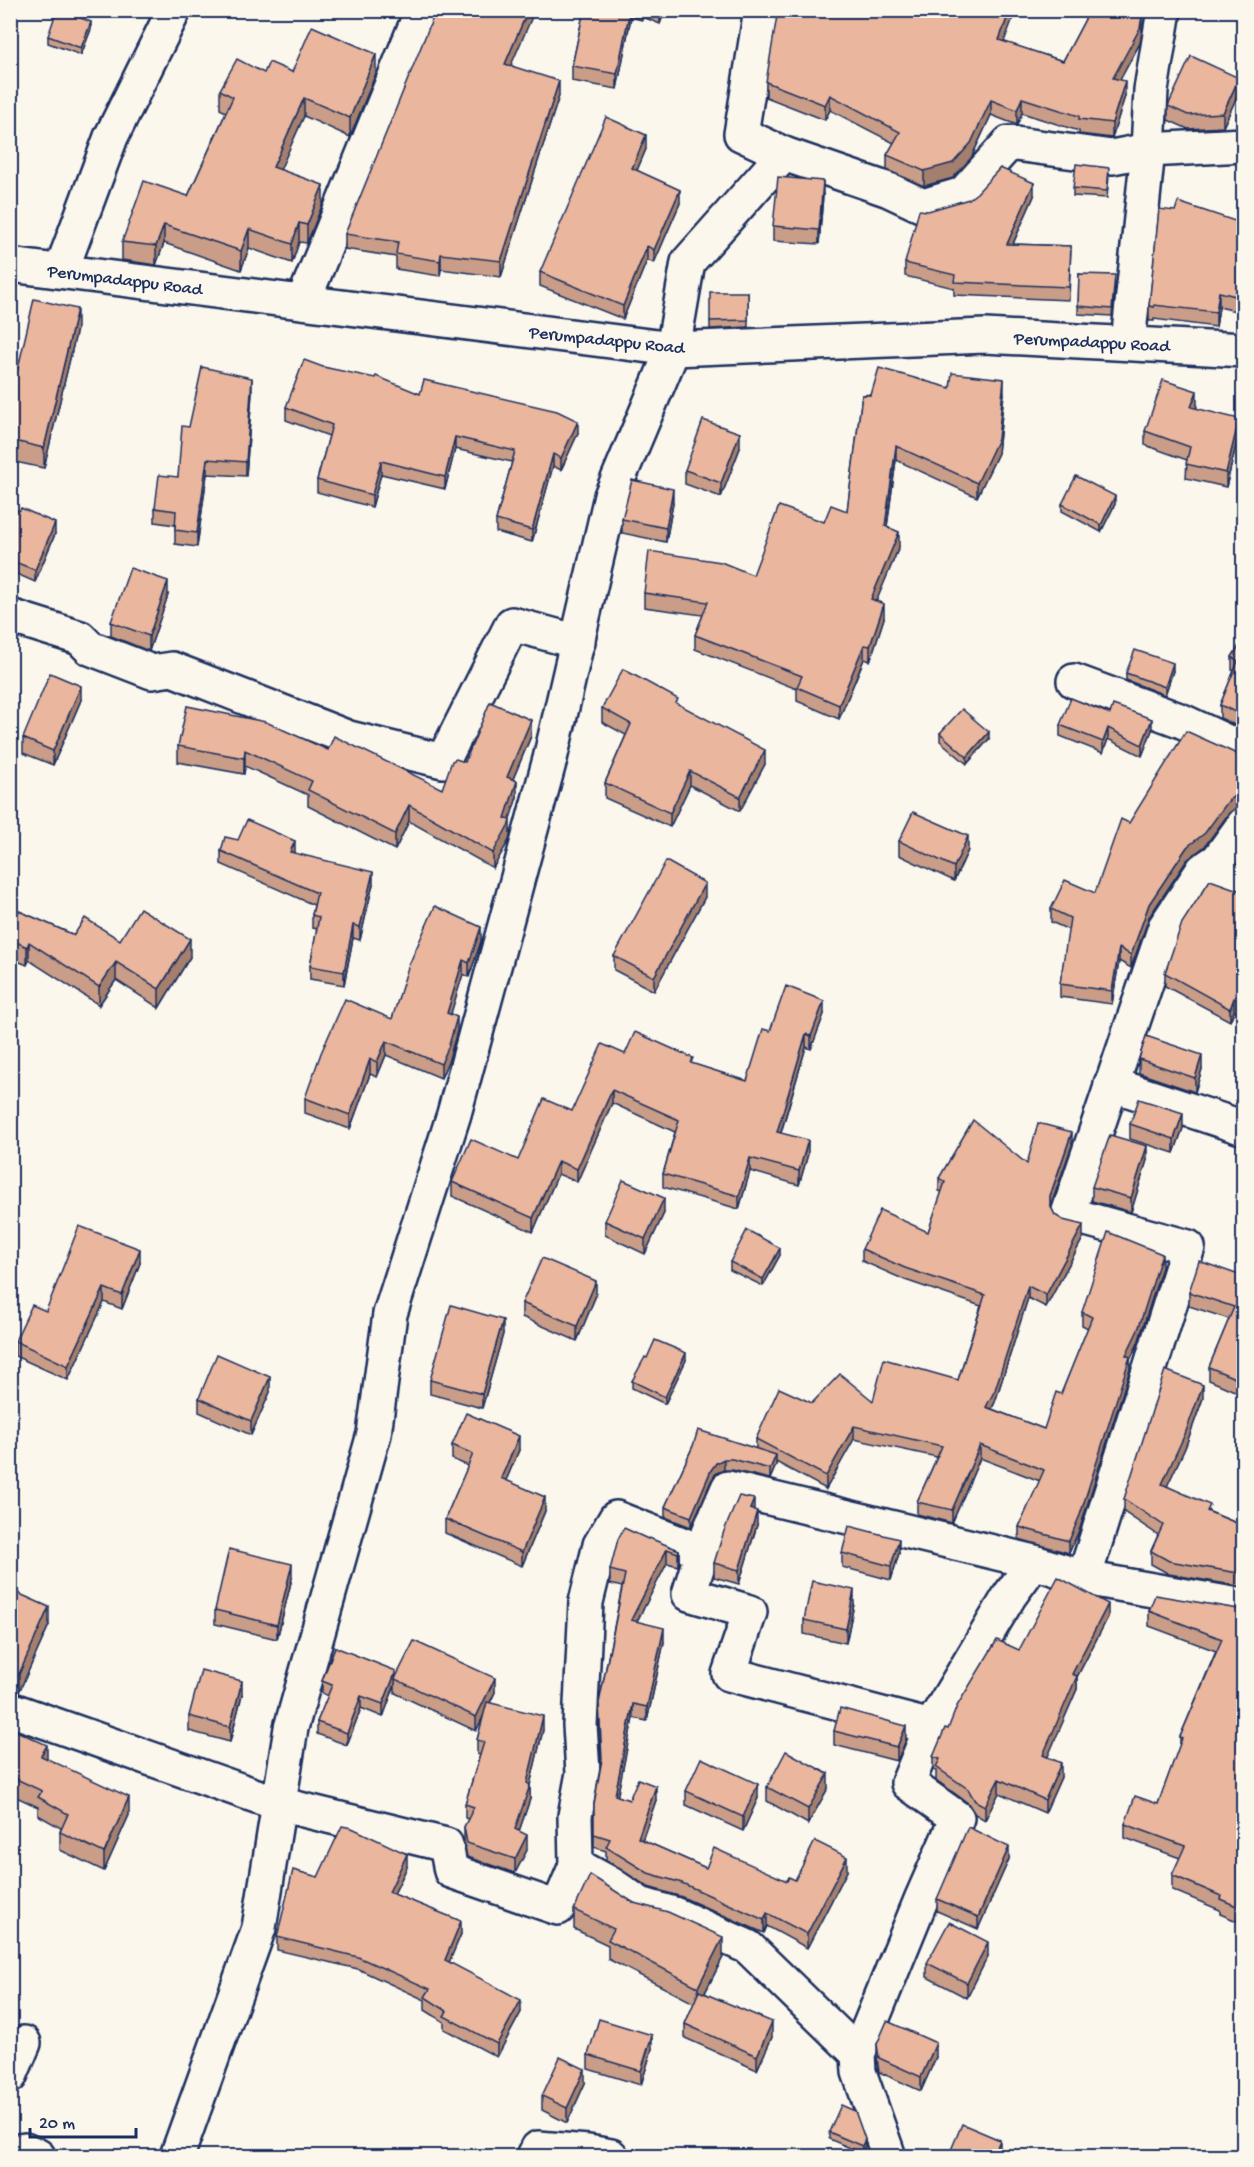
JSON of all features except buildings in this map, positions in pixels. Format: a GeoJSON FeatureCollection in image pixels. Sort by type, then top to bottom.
{"type":"FeatureCollection","features":[{"type":"Feature","properties":{"kind":"street"},"geometry":{"type":"LineString","coordinates":[[61,271],[111,137],[174,10]]}},
{"type":"Feature","properties":{"kind":"street"},"geometry":{"type":"LineString","coordinates":[[303,302],[422,10]]}},
{"type":"Feature","properties":{"kind":"street"},"geometry":{"type":"LineString","coordinates":[[761,10],[741,134],[784,154],[889,190],[923,206],[963,194],[1009,143],[1112,157],[1148,150],[1244,145]]}},
{"type":"Feature","properties":{"kind":"street"},"geometry":{"type":"LineString","coordinates":[[1128,343],[1148,150],[1150,90],[1164,10]]}},
{"type":"Feature","properties":{"kind":"street"},"geometry":{"type":"LineString","coordinates":[[177,2157],[259,1928],[291,1728],[374,1434],[390,1314],[454,1114],[550,759],[611,496],[673,349],[688,262],[784,154]]}},
{"type":"Feature","properties":{"kind":"street","name":"Perumpadappu Road"},"geometry":{"type":"LineString","coordinates":[[10,265],[673,349],[985,336],[1244,350]]}},
{"type":"Feature","properties":{"kind":"street"},"geometry":{"type":"LineString","coordinates":[[10,616],[80,638],[90,648],[152,672],[172,669],[349,738],[443,761],[512,624],[578,642]]}},
{"type":"Feature","properties":{"kind":"street"},"geometry":{"type":"LineString","coordinates":[[1074,681],[1182,721],[1244,750]]}},
{"type":"Feature","properties":{"kind":"street"},"geometry":{"type":"LineString","coordinates":[[1084,1578],[1188,1247],[1068,1214],[1165,927],[1203,870],[1218,860],[1244,824]]}},
{"type":"Feature","properties":{"kind":"street"},"geometry":{"type":"LineString","coordinates":[[1203,870],[1244,885]]}},
{"type":"Feature","properties":{"kind":"street"},"geometry":{"type":"LineString","coordinates":[[1111,1084],[1244,1128]]}},
{"type":"Feature","properties":{"kind":"street"},"geometry":{"type":"LineString","coordinates":[[931,1727],[729,1674],[750,1612],[689,1594],[706,1539],[728,1488],[1034,1562],[1084,1578],[1244,1606]]}},
{"type":"Feature","properties":{"kind":"street"},"geometry":{"type":"LineString","coordinates":[[10,1709],[279,1804],[446,1845],[451,1871],[558,1908],[576,1865],[575,1816],[583,1773],[580,1725],[586,1602],[600,1545],[616,1518],[702,1552]]}},
{"type":"Feature","properties":{"kind":"street"},"geometry":{"type":"LineString","coordinates":[[887,2157],[888,2154],[859,2072],[858,2054],[957,1818],[908,1783],[931,1727],[1010,1595],[1034,1562]]}},
{"type":"Feature","properties":{"kind":"street"},"geometry":{"type":"LineString","coordinates":[[576,1865],[609,1883],[640,1904],[674,1914],[748,1947],[858,2054]]}},
{"type":"Feature","properties":{"kind":"street"},"geometry":{"type":"LineString","coordinates":[[10,2076],[24,2043]]}},
{"type":"Feature","properties":{"kind":"street"},"geometry":{"type":"LineString","coordinates":[[534,2157],[538,2148],[588,2152],[611,2157]]}},
{"type":"Feature","properties":{"kind":"street"},"geometry":{"type":"LineString","coordinates":[[10,2152],[25,2150],[38,2157]]}}]}
